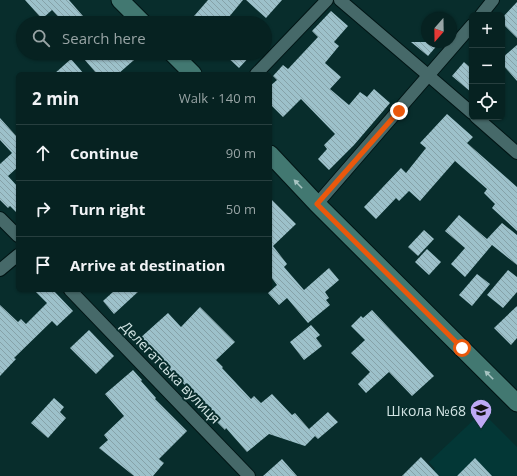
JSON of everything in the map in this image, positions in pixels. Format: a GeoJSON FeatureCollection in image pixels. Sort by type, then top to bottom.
{"type":"FeatureCollection","features":[{"type":"Feature","properties":{"kind":"main road"},"geometry":{"type":"LineString","coordinates":[[120,0],[136,16]]}},
{"type":"Feature","properties":{"kind":"main road"},"geometry":{"type":"LineString","coordinates":[[179,60],[191,72]]}},
{"type":"Feature","properties":{"kind":"main road"},"geometry":{"type":"LineString","coordinates":[[272,156],[317,204],[517,402]]}},
{"type":"Feature","properties":{"kind":"street"},"geometry":{"type":"LineString","coordinates":[[272,57],[326,0]]}},
{"type":"Feature","properties":{"kind":"street"},"geometry":{"type":"LineString","coordinates":[[340,0],[469,110]]}},
{"type":"Feature","properties":{"kind":"street"},"geometry":{"type":"LineString","coordinates":[[483,12],[493,0]]}},
{"type":"Feature","properties":{"kind":"street"},"geometry":{"type":"LineString","coordinates":[[317,204],[469,29]]}},
{"type":"Feature","properties":{"kind":"street"},"geometry":{"type":"LineString","coordinates":[[258,72],[269,60]]}},
{"type":"Feature","properties":{"kind":"street"},"geometry":{"type":"LineString","coordinates":[[479,120],[517,153]]}},
{"type":"Feature","properties":{"kind":"street"},"geometry":{"type":"LineString","coordinates":[[0,218],[16,234]]}},
{"type":"Feature","properties":{"kind":"street"},"geometry":{"type":"LineString","coordinates":[[0,270],[16,257]]}},
{"type":"Feature","properties":{"kind":"street","name":"Делегатська вулиця"},"geometry":{"type":"LineString","coordinates":[[72,292],[249,476]]}},
{"type":"Feature","properties":{"kind":"shaded area","name":"Школа №68"},"geometry":{"type":"Polygon","coordinates":[[[482,412],[517,447],[517,476],[427,476],[435,469],[429,462],[482,412]]]}},
{"type":"Feature","properties":{"kind":"building"},"geometry":{"type":"Polygon","coordinates":[[[25,0],[69,0],[83,16],[58,16],[52,10],[45,16],[39,16],[25,0]]]}},
{"type":"Feature","properties":{"kind":"building"},"geometry":{"type":"Polygon","coordinates":[[[208,0],[243,0],[230,16],[194,16],[208,0]]]}},
{"type":"Feature","properties":{"kind":"building"},"geometry":{"type":"Polygon","coordinates":[[[246,0],[282,0],[268,16],[264,16],[246,0]]]}},
{"type":"Feature","properties":{"kind":"building"},"geometry":{"type":"Polygon","coordinates":[[[517,2],[517,38],[505,26],[505,15],[517,2]]]}},
{"type":"Feature","properties":{"kind":"building"},"geometry":{"type":"Polygon","coordinates":[[[331,11],[348,26],[334,42],[339,46],[325,63],[341,77],[330,89],[349,105],[360,92],[367,97],[374,89],[390,103],[354,145],[329,170],[318,159],[327,149],[324,145],[335,134],[301,99],[283,117],[272,106],[272,84],[277,80],[273,76],[283,65],[288,69],[318,37],[312,31],[331,11]]]}},
{"type":"Feature","properties":{"kind":"building"},"geometry":{"type":"Polygon","coordinates":[[[411,42],[421,42],[421,48],[435,48],[428,56],[411,42]]]}},
{"type":"Feature","properties":{"kind":"building"},"geometry":{"type":"Polygon","coordinates":[[[517,45],[517,81],[505,67],[505,55],[517,45]]]}},
{"type":"Feature","properties":{"kind":"building"},"geometry":{"type":"Polygon","coordinates":[[[70,60],[72,60],[82,72],[56,72],[70,60]]]}},
{"type":"Feature","properties":{"kind":"building"},"geometry":{"type":"Polygon","coordinates":[[[85,60],[134,60],[120,72],[95,72],[85,60]]]}},
{"type":"Feature","properties":{"kind":"building"},"geometry":{"type":"Polygon","coordinates":[[[230,60],[246,60],[239,68],[230,60]]]}},
{"type":"Feature","properties":{"kind":"building"},"geometry":{"type":"Polygon","coordinates":[[[464,62],[469,66],[469,90],[452,76],[464,62]]]}},
{"type":"Feature","properties":{"kind":"building"},"geometry":{"type":"Polygon","coordinates":[[[447,114],[473,137],[467,143],[517,187],[517,231],[492,208],[495,204],[484,193],[487,189],[455,161],[420,201],[409,191],[399,201],[396,198],[376,219],[364,207],[401,168],[406,173],[426,148],[420,143],[447,114]]]}},
{"type":"Feature","properties":{"kind":"building"},"geometry":{"type":"Polygon","coordinates":[[[0,118],[16,136],[16,169],[8,176],[16,185],[16,212],[10,206],[8,208],[0,200],[0,164],[12,153],[0,140],[0,118]]]}},
{"type":"Feature","properties":{"kind":"building"},"geometry":{"type":"Polygon","coordinates":[[[272,200],[296,224],[273,246],[287,264],[284,267],[304,290],[329,268],[339,280],[325,292],[329,298],[326,300],[330,305],[308,323],[287,298],[279,305],[268,293],[272,292],[272,289],[277,285],[272,278],[272,200]]]}},
{"type":"Feature","properties":{"kind":"building"},"geometry":{"type":"Polygon","coordinates":[[[459,215],[487,239],[502,223],[517,235],[517,265],[492,245],[465,277],[451,264],[465,248],[445,231],[459,215]]]}},
{"type":"Feature","properties":{"kind":"building"},"geometry":{"type":"Polygon","coordinates":[[[424,230],[434,239],[418,256],[408,247],[424,230]]]}},
{"type":"Feature","properties":{"kind":"building"},"geometry":{"type":"Polygon","coordinates":[[[427,249],[441,262],[429,275],[415,262],[427,249]]]}},
{"type":"Feature","properties":{"kind":"building"},"geometry":{"type":"Polygon","coordinates":[[[508,270],[517,277],[517,292],[503,308],[487,295],[508,270]]]}},
{"type":"Feature","properties":{"kind":"building"},"geometry":{"type":"Polygon","coordinates":[[[477,274],[490,284],[472,306],[459,295],[477,274]]]}},
{"type":"Feature","properties":{"kind":"building"},"geometry":{"type":"Polygon","coordinates":[[[36,292],[55,292],[73,311],[57,326],[52,321],[14,358],[16,359],[0,376],[0,305],[18,322],[21,319],[26,324],[47,303],[36,292]]]}},
{"type":"Feature","properties":{"kind":"building"},"geometry":{"type":"Polygon","coordinates":[[[113,292],[138,292],[114,314],[103,301],[113,292]]]}},
{"type":"Feature","properties":{"kind":"building"},"geometry":{"type":"Polygon","coordinates":[[[517,306],[517,338],[511,345],[494,328],[517,306]]]}},
{"type":"Feature","properties":{"kind":"building"},"geometry":{"type":"Polygon","coordinates":[[[200,307],[235,342],[216,360],[251,399],[254,396],[261,403],[272,394],[292,415],[295,413],[309,429],[328,412],[338,422],[318,439],[315,436],[305,446],[269,434],[247,452],[226,428],[225,430],[213,418],[214,417],[182,382],[139,339],[168,313],[181,327],[200,307]]]}},
{"type":"Feature","properties":{"kind":"building"},"geometry":{"type":"Polygon","coordinates":[[[372,310],[434,376],[412,396],[389,372],[366,393],[358,384],[370,372],[351,353],[365,340],[351,326],[361,316],[363,318],[372,310]]]}},
{"type":"Feature","properties":{"kind":"building"},"geometry":{"type":"Polygon","coordinates":[[[311,325],[320,335],[316,338],[322,346],[304,360],[290,342],[311,325]]]}},
{"type":"Feature","properties":{"kind":"building"},"geometry":{"type":"Polygon","coordinates":[[[89,330],[114,356],[96,374],[70,348],[89,330]]]}},
{"type":"Feature","properties":{"kind":"building"},"geometry":{"type":"Polygon","coordinates":[[[133,370],[156,398],[155,399],[187,431],[159,459],[164,463],[153,476],[134,476],[99,448],[108,440],[104,435],[124,416],[105,394],[133,370]]]}},
{"type":"Feature","properties":{"kind":"building"},"geometry":{"type":"Polygon","coordinates":[[[54,398],[64,407],[60,412],[66,418],[48,438],[31,423],[54,398]]]}},
{"type":"Feature","properties":{"kind":"building"},"geometry":{"type":"Polygon","coordinates":[[[421,457],[439,476],[402,476],[421,457]]]}},
{"type":"Feature","properties":{"kind":"building"},"geometry":{"type":"Polygon","coordinates":[[[475,458],[492,476],[457,476],[475,458]]]}},
{"type":"Feature","properties":{"kind":"building"},"geometry":{"type":"Polygon","coordinates":[[[282,459],[297,476],[263,476],[282,459]]]}},
{"type":"Feature","properties":{"kind":"place","name":"Школа №68"},"geometry":{"type":"Point","coordinates":[481,430]}},
{"type":"Feature","properties":{"kind":"route"},"geometry":{"type":"LineString","coordinates":[[399,111],[317,204],[462,348]]}}]}
